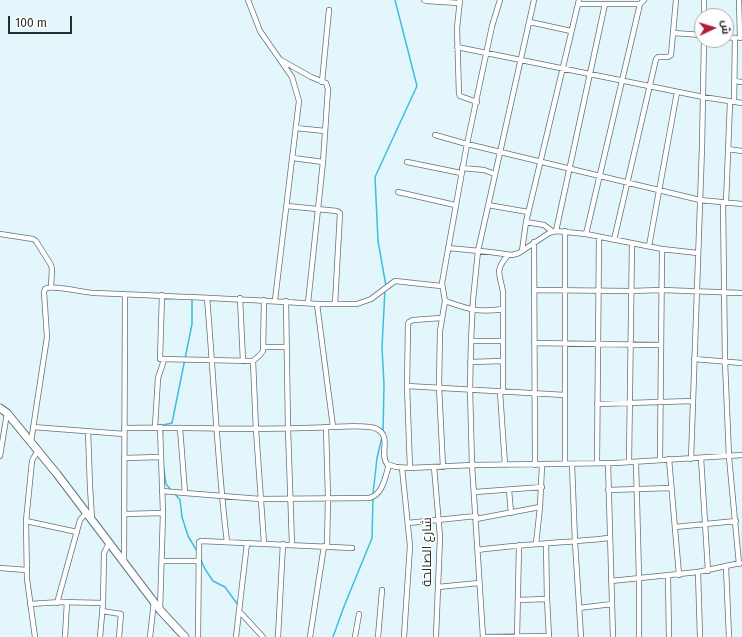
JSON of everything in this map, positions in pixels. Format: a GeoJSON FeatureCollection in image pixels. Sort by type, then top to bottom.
{"type":"FeatureCollection","features":[{"type":"Feature","properties":{"kind":"street"},"geometry":{"type":"LineString","coordinates":[[248,0],[260,31],[292,77],[298,96],[299,106],[275,300]]}},
{"type":"Feature","properties":{"kind":"street"},"geometry":{"type":"LineString","coordinates":[[424,0],[460,2],[457,47],[459,94],[460,96],[477,102]]}},
{"type":"Feature","properties":{"kind":"street"},"geometry":{"type":"LineString","coordinates":[[443,467],[440,387],[440,331],[445,301],[442,286],[455,205],[467,144],[477,102],[486,53],[500,0]]}},
{"type":"Feature","properties":{"kind":"street"},"geometry":{"type":"LineString","coordinates":[[534,0],[478,251],[472,310],[470,362],[472,465],[475,492],[483,637],[549,637],[546,544]]}},
{"type":"Feature","properties":{"kind":"street"},"geometry":{"type":"LineString","coordinates":[[614,240],[656,58],[668,58],[671,55],[676,0]]}},
{"type":"Feature","properties":{"kind":"street"},"geometry":{"type":"LineString","coordinates":[[611,581],[708,571],[740,563],[729,457],[724,292],[725,203],[728,149],[739,38],[739,0]]}},
{"type":"Feature","properties":{"kind":"street"},"geometry":{"type":"LineString","coordinates":[[522,251],[528,212],[578,2],[606,4],[617,2],[642,2],[586,234]]}},
{"type":"Feature","properties":{"kind":"street"},"geometry":{"type":"LineString","coordinates":[[554,231],[570,168],[606,4]]}},
{"type":"Feature","properties":{"kind":"street"},"geometry":{"type":"LineString","coordinates":[[322,82],[328,10]]}},
{"type":"Feature","properties":{"kind":"street"},"geometry":{"type":"LineString","coordinates":[[530,22],[571,30]]}},
{"type":"Feature","properties":{"kind":"street"},"geometry":{"type":"LineString","coordinates":[[673,33],[694,34]]}},
{"type":"Feature","properties":{"kind":"street"},"geometry":{"type":"LineString","coordinates":[[457,47],[677,92],[742,103]]}},
{"type":"Feature","properties":{"kind":"street"},"geometry":{"type":"LineString","coordinates":[[691,459],[704,48]]}},
{"type":"Feature","properties":{"kind":"street"},"geometry":{"type":"LineString","coordinates":[[279,59],[326,83],[328,89],[323,162],[308,303]]}},
{"type":"Feature","properties":{"kind":"street"},"geometry":{"type":"LineString","coordinates":[[734,81],[742,82]]}},
{"type":"Feature","properties":{"kind":"street"},"geometry":{"type":"LineString","coordinates":[[649,246],[677,92]]}},
{"type":"Feature","properties":{"kind":"street"},"geometry":{"type":"LineString","coordinates":[[296,128],[325,131]]}},
{"type":"Feature","properties":{"kind":"street"},"geometry":{"type":"LineString","coordinates":[[435,135],[659,191],[700,200],[742,204]]}},
{"type":"Feature","properties":{"kind":"street"},"geometry":{"type":"LineString","coordinates":[[728,149],[742,151]]}},
{"type":"Feature","properties":{"kind":"street"},"geometry":{"type":"LineString","coordinates":[[293,158],[323,162]]}},
{"type":"Feature","properties":{"kind":"street"},"geometry":{"type":"LineString","coordinates":[[407,162],[462,171],[484,170],[495,174]]}},
{"type":"Feature","properties":{"kind":"street"},"geometry":{"type":"LineString","coordinates":[[398,192],[455,205]]}},
{"type":"Feature","properties":{"kind":"street"},"geometry":{"type":"LineString","coordinates":[[488,205],[528,212]]}},
{"type":"Feature","properties":{"kind":"street"},"geometry":{"type":"LineString","coordinates":[[287,206],[337,211],[340,214],[336,304]]}},
{"type":"Feature","properties":{"kind":"street"},"geometry":{"type":"LineString","coordinates":[[526,222],[544,225],[554,231]]}},
{"type":"Feature","properties":{"kind":"street"},"geometry":{"type":"LineString","coordinates":[[448,248],[516,255],[534,242],[554,231],[565,231],[662,249],[698,254]]}},
{"type":"Feature","properties":{"kind":"street"},"geometry":{"type":"LineString","coordinates":[[565,231],[565,464]]}},
{"type":"Feature","properties":{"kind":"street"},"geometry":{"type":"LineString","coordinates":[[0,234],[33,239],[36,241],[51,265],[51,287]]}},
{"type":"Feature","properties":{"kind":"street"},"geometry":{"type":"LineString","coordinates":[[597,463],[599,237]]}},
{"type":"Feature","properties":{"kind":"street"},"geometry":{"type":"LineString","coordinates":[[534,242],[534,465]]}},
{"type":"Feature","properties":{"kind":"street"},"geometry":{"type":"LineString","coordinates":[[629,462],[632,243]]}},
{"type":"Feature","properties":{"kind":"street"},"geometry":{"type":"LineString","coordinates":[[660,460],[662,249]]}},
{"type":"Feature","properties":{"kind":"street"},"geometry":{"type":"LineString","coordinates":[[504,465],[501,392],[503,361],[503,292],[499,280],[499,271],[502,263],[508,255]]}},
{"type":"Feature","properties":{"kind":"street"},"geometry":{"type":"LineString","coordinates":[[30,442],[47,337],[44,292],[51,287],[88,293],[240,298],[317,304],[358,304],[367,301],[395,281],[442,286]]}},
{"type":"Feature","properties":{"kind":"street"},"geometry":{"type":"LineString","coordinates":[[535,290],[696,290],[742,293]]}},
{"type":"Feature","properties":{"kind":"street"},"geometry":{"type":"LineString","coordinates":[[124,563],[125,294]]}},
{"type":"Feature","properties":{"kind":"street"},"geometry":{"type":"LineString","coordinates":[[162,295],[159,357],[162,360],[253,361],[262,354],[264,347],[264,300]]}},
{"type":"Feature","properties":{"kind":"street"},"geometry":{"type":"LineString","coordinates":[[207,298],[213,360],[216,429],[227,542]]}},
{"type":"Feature","properties":{"kind":"street"},"geometry":{"type":"LineString","coordinates":[[240,298],[243,361]]}},
{"type":"Feature","properties":{"kind":"street"},"geometry":{"type":"LineString","coordinates":[[286,301],[292,545]]}},
{"type":"Feature","properties":{"kind":"street"},"geometry":{"type":"LineString","coordinates":[[445,301],[472,310],[484,312],[503,310]]}},
{"type":"Feature","properties":{"kind":"street"},"geometry":{"type":"LineString","coordinates":[[317,304],[333,427]]}},
{"type":"Feature","properties":{"kind":"street"},"geometry":{"type":"LineString","coordinates":[[410,468],[407,386],[408,324],[413,320],[441,318]]}},
{"type":"Feature","properties":{"kind":"street"},"geometry":{"type":"LineString","coordinates":[[471,341],[503,341]]}},
{"type":"Feature","properties":{"kind":"street"},"geometry":{"type":"LineString","coordinates":[[534,343],[661,346]]}},
{"type":"Feature","properties":{"kind":"street"},"geometry":{"type":"LineString","coordinates":[[264,347],[286,347]]}},
{"type":"Feature","properties":{"kind":"street"},"geometry":{"type":"LineString","coordinates":[[694,359],[742,363]]}},
{"type":"Feature","properties":{"kind":"street"},"geometry":{"type":"LineString","coordinates":[[160,610],[163,514],[161,457],[158,427],[158,378],[164,360]]}},
{"type":"Feature","properties":{"kind":"street"},"geometry":{"type":"LineString","coordinates":[[253,361],[260,499],[264,544]]}},
{"type":"Feature","properties":{"kind":"street"},"geometry":{"type":"LineString","coordinates":[[470,362],[503,361]]}},
{"type":"Feature","properties":{"kind":"street"},"geometry":{"type":"LineString","coordinates":[[407,386],[565,395]]}},
{"type":"Feature","properties":{"kind":"street"},"geometry":{"type":"LineString","coordinates":[[597,404],[693,401]]}},
{"type":"Feature","properties":{"kind":"street"},"geometry":{"type":"LineString","coordinates":[[0,408],[7,413],[38,451],[160,610],[184,636]]}},
{"type":"Feature","properties":{"kind":"street"},"geometry":{"type":"LineString","coordinates":[[0,456],[7,413]]}},
{"type":"Feature","properties":{"kind":"street"},"geometry":{"type":"LineString","coordinates":[[33,427],[124,434]]}},
{"type":"Feature","properties":{"kind":"street"},"geometry":{"type":"LineString","coordinates":[[124,428],[158,427],[256,430],[370,427],[378,429],[385,440],[385,462],[389,465],[402,468],[472,465],[542,465],[636,462],[742,455]]}},
{"type":"Feature","properties":{"kind":"street"},"geometry":{"type":"LineString","coordinates":[[310,637],[325,546],[328,498],[326,427]]}},
{"type":"Feature","properties":{"kind":"street"},"geometry":{"type":"LineString","coordinates":[[180,428],[185,493]]}},
{"type":"Feature","properties":{"kind":"street"},"geometry":{"type":"LineString","coordinates":[[88,431],[92,521]]}},
{"type":"Feature","properties":{"kind":"street"},"geometry":{"type":"LineString","coordinates":[[35,637],[27,579],[26,521],[32,461],[38,451]]}},
{"type":"Feature","properties":{"kind":"street"},"geometry":{"type":"LineString","coordinates":[[124,458],[161,457]]}},
{"type":"Feature","properties":{"kind":"street"},"geometry":{"type":"LineString","coordinates":[[701,458],[708,571]]}},
{"type":"Feature","properties":{"kind":"street"},"geometry":{"type":"LineString","coordinates":[[669,459],[679,575]]}},
{"type":"Feature","properties":{"kind":"street"},"geometry":{"type":"LineString","coordinates":[[636,462],[639,637]]}},
{"type":"Feature","properties":{"kind":"street"},"geometry":{"type":"LineString","coordinates":[[608,463],[613,637]]}},
{"type":"Feature","properties":{"kind":"street"},"geometry":{"type":"LineString","coordinates":[[572,464],[581,637]]}},
{"type":"Feature","properties":{"kind":"street"},"geometry":{"type":"LineString","coordinates":[[162,491],[260,499],[362,498],[374,496],[380,491],[389,465]]}},
{"type":"Feature","properties":{"kind":"street"},"geometry":{"type":"LineString","coordinates":[[536,544],[542,487],[542,465]]}},
{"type":"Feature","properties":{"kind":"street","name":"شارع الصالحة"},"geometry":{"type":"LineString","coordinates":[[434,467],[440,550],[436,637]]}},
{"type":"Feature","properties":{"kind":"street"},"geometry":{"type":"LineString","coordinates":[[402,468],[410,555],[404,637]]}},
{"type":"Feature","properties":{"kind":"street"},"geometry":{"type":"LineString","coordinates":[[475,492],[542,487]]}},
{"type":"Feature","properties":{"kind":"street"},"geometry":{"type":"LineString","coordinates":[[608,490],[671,488]]}},
{"type":"Feature","properties":{"kind":"street"},"geometry":{"type":"LineString","coordinates":[[509,490],[511,513]]}},
{"type":"Feature","properties":{"kind":"street"},"geometry":{"type":"LineString","coordinates":[[408,523],[476,518],[540,507]]}},
{"type":"Feature","properties":{"kind":"street"},"geometry":{"type":"LineString","coordinates":[[57,602],[80,520],[86,512]]}},
{"type":"Feature","properties":{"kind":"street"},"geometry":{"type":"LineString","coordinates":[[125,514],[163,514]]}},
{"type":"Feature","properties":{"kind":"street"},"geometry":{"type":"LineString","coordinates":[[26,521],[77,532]]}},
{"type":"Feature","properties":{"kind":"street"},"geometry":{"type":"LineString","coordinates":[[675,526],[736,521]]}},
{"type":"Feature","properties":{"kind":"street"},"geometry":{"type":"LineString","coordinates":[[478,550],[518,545],[575,542],[609,538]]}},
{"type":"Feature","properties":{"kind":"street"},"geometry":{"type":"LineString","coordinates":[[198,637],[198,561],[199,542],[201,540],[352,548]]}},
{"type":"Feature","properties":{"kind":"street"},"geometry":{"type":"LineString","coordinates":[[236,637],[247,542]]}},
{"type":"Feature","properties":{"kind":"street"},"geometry":{"type":"LineString","coordinates":[[100,637],[103,603],[104,553],[109,543]]}},
{"type":"Feature","properties":{"kind":"street"},"geometry":{"type":"LineString","coordinates":[[278,637],[283,544]]}},
{"type":"Feature","properties":{"kind":"street"},"geometry":{"type":"LineString","coordinates":[[517,637],[518,545]]}},
{"type":"Feature","properties":{"kind":"street"},"geometry":{"type":"LineString","coordinates":[[162,561],[198,561]]}},
{"type":"Feature","properties":{"kind":"street"},"geometry":{"type":"LineString","coordinates":[[726,567],[729,637]]}},
{"type":"Feature","properties":{"kind":"street"},"geometry":{"type":"LineString","coordinates":[[0,568],[27,570]]}},
{"type":"Feature","properties":{"kind":"street"},"geometry":{"type":"LineString","coordinates":[[698,572],[700,637]]}},
{"type":"Feature","properties":{"kind":"street"},"geometry":{"type":"LineString","coordinates":[[668,576],[669,637]]}},
{"type":"Feature","properties":{"kind":"street"},"geometry":{"type":"LineString","coordinates":[[438,588],[479,583]]}},
{"type":"Feature","properties":{"kind":"street"},"geometry":{"type":"LineString","coordinates":[[378,637],[382,590]]}},
{"type":"Feature","properties":{"kind":"street"},"geometry":{"type":"LineString","coordinates":[[518,600],[547,599]]}},
{"type":"Feature","properties":{"kind":"street"},"geometry":{"type":"LineString","coordinates":[[150,637],[154,601]]}},
{"type":"Feature","properties":{"kind":"street"},"geometry":{"type":"LineString","coordinates":[[30,604],[57,602],[103,603]]}},
{"type":"Feature","properties":{"kind":"street"},"geometry":{"type":"LineString","coordinates":[[65,637],[67,602]]}},
{"type":"Feature","properties":{"kind":"street"},"geometry":{"type":"LineString","coordinates":[[580,608],[612,604]]}},
{"type":"Feature","properties":{"kind":"street"},"geometry":{"type":"LineString","coordinates":[[102,611],[121,614],[119,637]]}},
{"type":"Feature","properties":{"kind":"street"},"geometry":{"type":"LineString","coordinates":[[239,611],[263,637]]}},
{"type":"Feature","properties":{"kind":"street"},"geometry":{"type":"LineString","coordinates":[[355,637],[359,614]]}},
{"type":"Feature","properties":{"kind":"waterway"},"geometry":{"type":"LineString","coordinates":[[386,286],[378,241],[375,177],[417,86],[395,0]]}},
{"type":"Feature","properties":{"kind":"waterway"},"geometry":{"type":"LineString","coordinates":[[383,433],[384,385],[382,347],[385,289]]}},
{"type":"Feature","properties":{"kind":"waterway"},"geometry":{"type":"LineString","coordinates":[[163,426],[172,423],[192,324],[192,299]]}},
{"type":"Feature","properties":{"kind":"waterway"},"geometry":{"type":"LineString","coordinates":[[162,438],[163,430]]}},
{"type":"Feature","properties":{"kind":"waterway"},"geometry":{"type":"LineString","coordinates":[[373,494],[377,458],[382,437]]}},
{"type":"Feature","properties":{"kind":"waterway"},"geometry":{"type":"LineString","coordinates":[[163,464],[166,484],[171,490]]}},
{"type":"Feature","properties":{"kind":"waterway"},"geometry":{"type":"LineString","coordinates":[[175,494],[180,500],[182,517],[188,536],[197,551]]}},
{"type":"Feature","properties":{"kind":"waterway"},"geometry":{"type":"LineString","coordinates":[[333,637],[372,538],[373,498]]}},
{"type":"Feature","properties":{"kind":"waterway"},"geometry":{"type":"LineString","coordinates":[[201,560],[213,581],[225,587],[238,605]]}}]}
